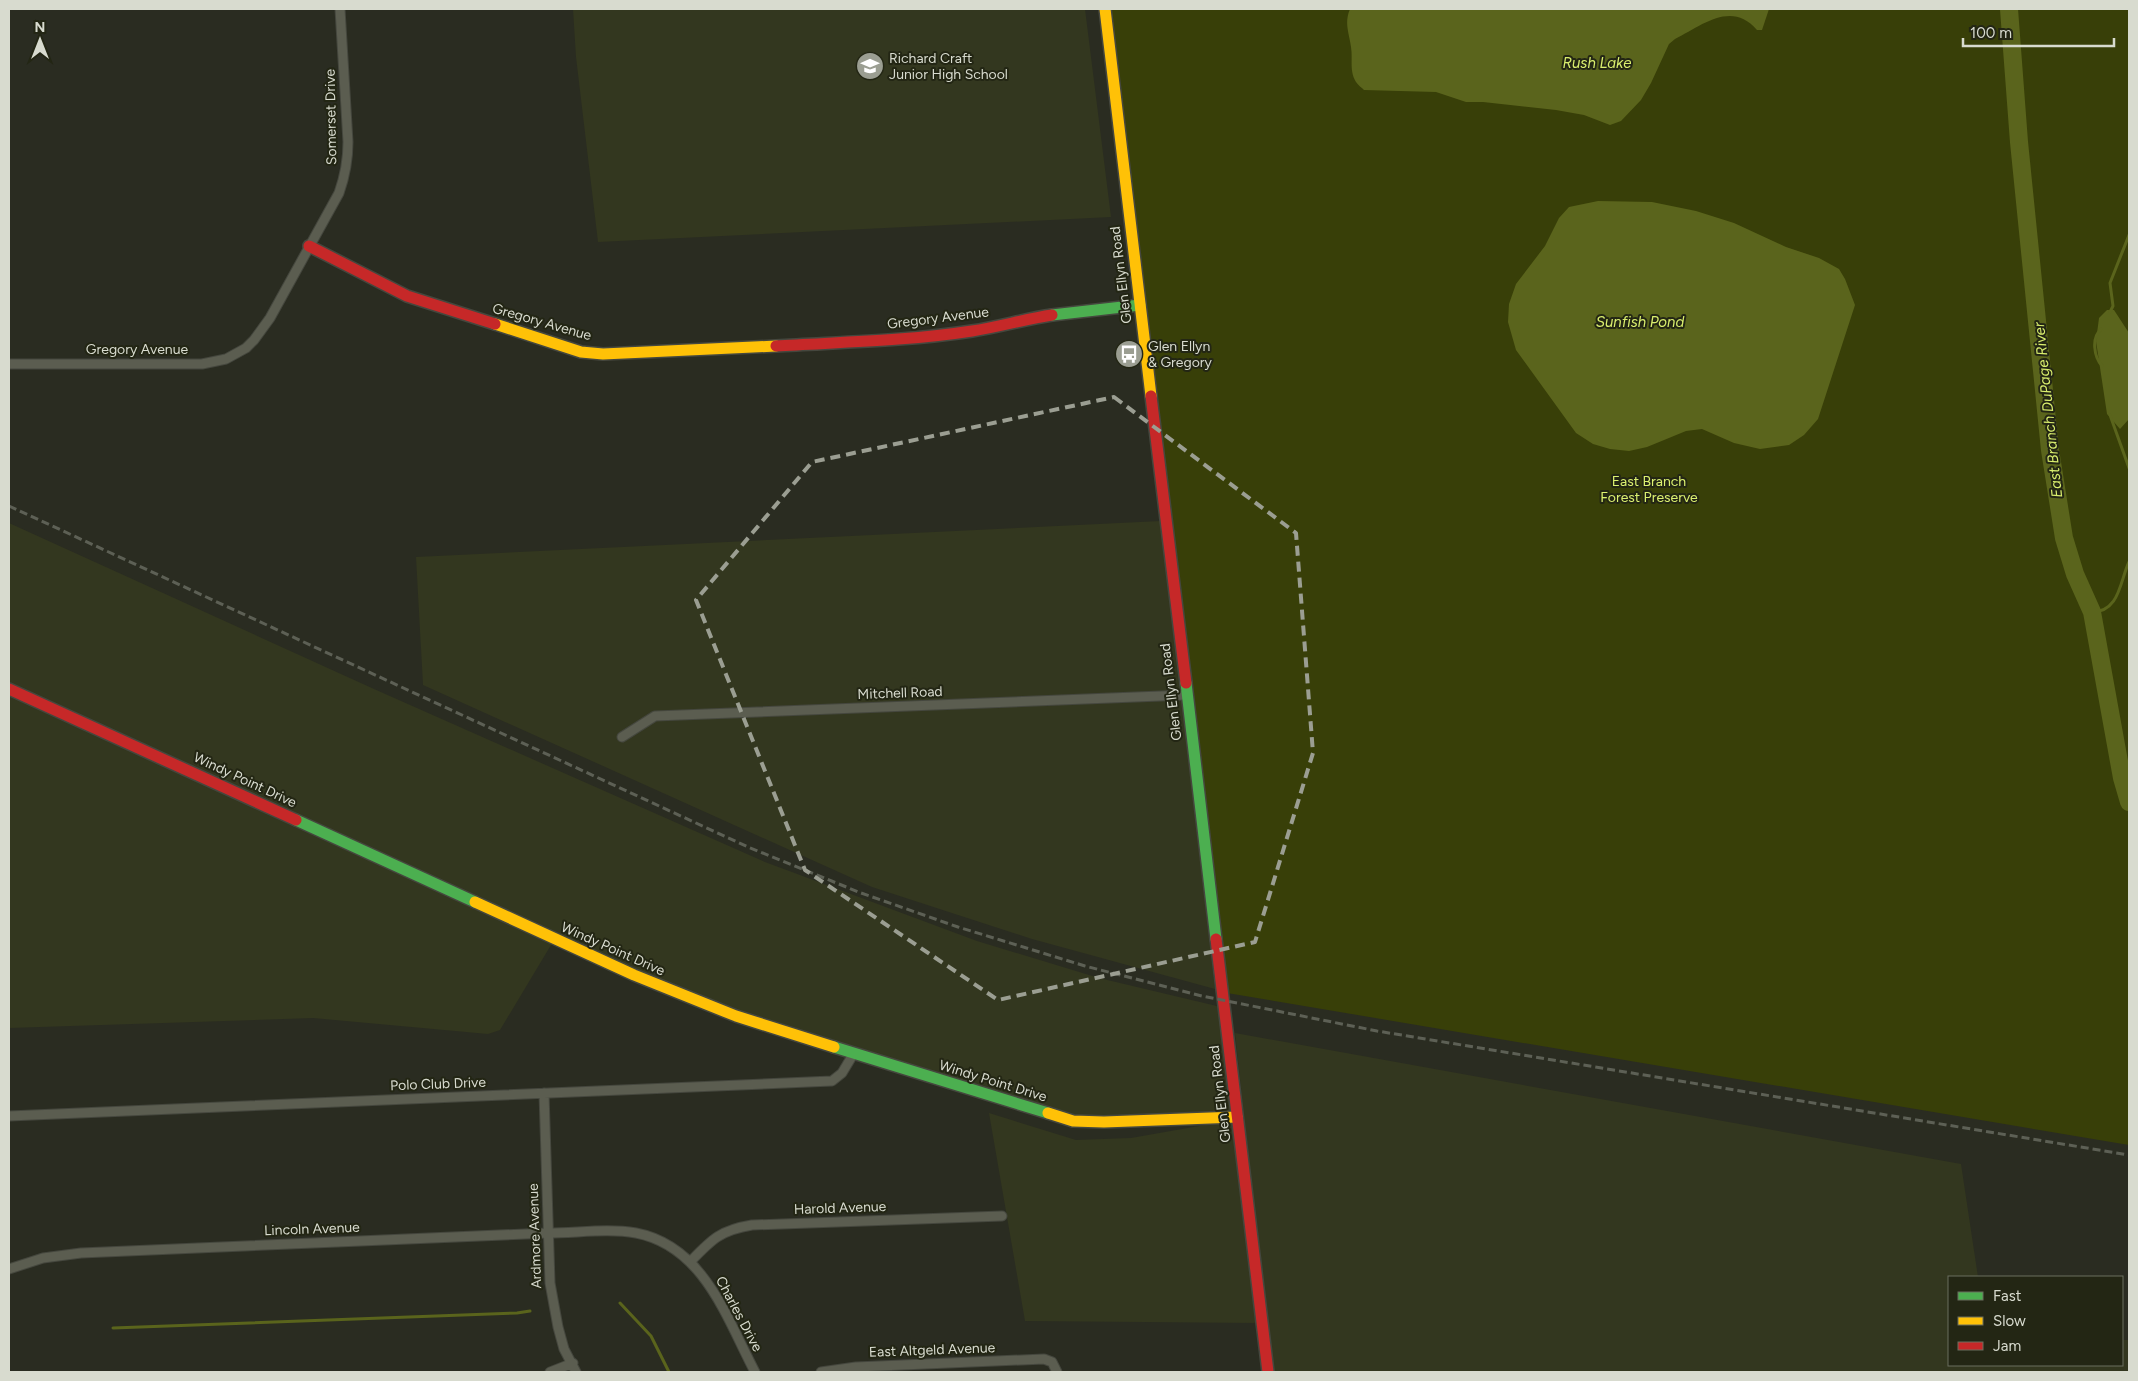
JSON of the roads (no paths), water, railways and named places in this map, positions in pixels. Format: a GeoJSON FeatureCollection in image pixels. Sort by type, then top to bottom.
{"type":"FeatureCollection","features":[{"type":"Feature","properties":{"kind":"street","name":"Somerset Drive"},"geometry":{"type":"LineString","coordinates":[[309,246],[339,193],[348,161],[340,9]]}},
{"type":"Feature","properties":{"kind":"street","name":"Glen Ellyn Road"},"geometry":{"type":"LineString","coordinates":[[1105,9],[1268,1372]]}},
{"type":"Feature","properties":{"kind":"street","name":"Gregory Avenue"},"geometry":{"type":"LineString","coordinates":[[9,364],[172,365],[202,364],[226,359],[246,348],[262,330],[309,246],[407,296],[581,352],[613,353],[891,340],[974,331],[1029,318],[1140,305]]}},
{"type":"Feature","properties":{"kind":"street","name":"Windy Point Drive"},"geometry":{"type":"LineString","coordinates":[[9,689],[634,976],[736,1016],[1073,1121],[1104,1122],[1238,1117]]}},
{"type":"Feature","properties":{"kind":"street","name":"Mitchell Road"},"geometry":{"type":"LineString","coordinates":[[622,737],[655,716],[1186,695]]}},
{"type":"Feature","properties":{"kind":"street","name":"Polo Club Drive"},"geometry":{"type":"LineString","coordinates":[[9,1116],[832,1081],[842,1073],[854,1053]]}},
{"type":"Feature","properties":{"kind":"street","name":"Ardmore Avenue"},"geometry":{"type":"LineString","coordinates":[[544,1093],[552,1302],[564,1348],[576,1372]]}},
{"type":"Feature","properties":{"kind":"street","name":"Harold Avenue"},"geometry":{"type":"LineString","coordinates":[[691,1261],[710,1240],[729,1229],[752,1225],[1002,1216]]}},
{"type":"Feature","properties":{"kind":"street","name":"Lincoln Avenue"},"geometry":{"type":"LineString","coordinates":[[9,1270],[43,1258],[81,1253],[548,1233],[619,1232]]}},
{"type":"Feature","properties":{"kind":"street","name":"Charles Drive"},"geometry":{"type":"LineString","coordinates":[[619,1232],[637,1234],[656,1240],[691,1261],[710,1285],[755,1372]]}},
{"type":"Feature","properties":{"kind":"street","name":"East Altgeld Avenue"},"geometry":{"type":"LineString","coordinates":[[822,1372],[856,1367],[1044,1359],[1052,1362],[1057,1372]]}},
{"type":"Feature","properties":{"kind":"street"},"geometry":{"type":"LineString","coordinates":[[550,1372],[572,1363]]}},
{"type":"Feature","properties":{"kind":"water","name":"Rush Lake"},"geometry":{"type":"Polygon","coordinates":[[[1350,9],[1769,9],[1762,30],[1757,30],[1747,21],[1737,17],[1727,16],[1706,22],[1675,39],[1669,44],[1641,100],[1621,121],[1610,125],[1584,115],[1556,110],[1483,102],[1466,102],[1436,92],[1364,90],[1356,82],[1353,74],[1352,51],[1347,23],[1350,9]]]}},
{"type":"Feature","properties":{"kind":"water","name":"Sunfish Pond"},"geometry":{"type":"Polygon","coordinates":[[[1598,201],[1652,202],[1696,211],[1734,223],[1786,247],[1819,258],[1839,269],[1855,305],[1818,419],[1804,435],[1789,445],[1760,449],[1734,443],[1702,429],[1686,431],[1647,447],[1629,451],[1610,449],[1593,444],[1576,433],[1516,350],[1508,322],[1509,304],[1516,284],[1545,246],[1559,218],[1569,207],[1598,201]]]}},
{"type":"Feature","properties":{"kind":"water"},"geometry":{"type":"Polygon","coordinates":[[[2107,310],[2114,310],[2129,333],[2129,419],[2120,429],[2107,414],[2096,341],[2099,318],[2107,310]]]}},
{"type":"Feature","properties":{"kind":"waterway","name":"East Branch DuPage River"},"geometry":{"type":"LineString","coordinates":[[2009,9],[2019,142],[2050,450],[2064,538],[2075,574],[2092,612],[2122,778],[2129,802]]}},
{"type":"Feature","properties":{"kind":"waterway"},"geometry":{"type":"LineString","coordinates":[[2110,312],[2113,306],[2110,283],[2129,235]]}},
{"type":"Feature","properties":{"kind":"waterway"},"geometry":{"type":"LineString","coordinates":[[2101,329],[2096,337],[2095,348],[2097,358],[2102,366]]}},
{"type":"Feature","properties":{"kind":"waterway"},"geometry":{"type":"LineString","coordinates":[[2110,415],[2129,468]]}},
{"type":"Feature","properties":{"kind":"waterway"},"geometry":{"type":"LineString","coordinates":[[2092,612],[2101,611],[2114,601],[2129,562]]}},
{"type":"Feature","properties":{"kind":"waterway"},"geometry":{"type":"LineString","coordinates":[[620,1303],[651,1336],[669,1372]]}},
{"type":"Feature","properties":{"kind":"waterway"},"geometry":{"type":"LineString","coordinates":[[113,1328],[530,1311]]}},
{"type":"Feature","properties":{"kind":"railway"},"geometry":{"type":"LineString","coordinates":[[9,506],[748,847],[861,893],[958,927],[1085,966],[1202,996],[1377,1031],[2129,1155]]}},
{"type":"Feature","properties":{"kind":"place","name":"Richard Craft Junior High School"},"geometry":{"type":"Point","coordinates":[870,66]}},
{"type":"Feature","properties":{"kind":"place","name":"Glen Ellyn & Gregory"},"geometry":{"type":"Point","coordinates":[1129,354]}},
{"type":"Feature","properties":{"kind":"park label","name":"East Branch Forest Preserve"},"geometry":{"type":"Point","coordinates":[1649,490]}}]}
